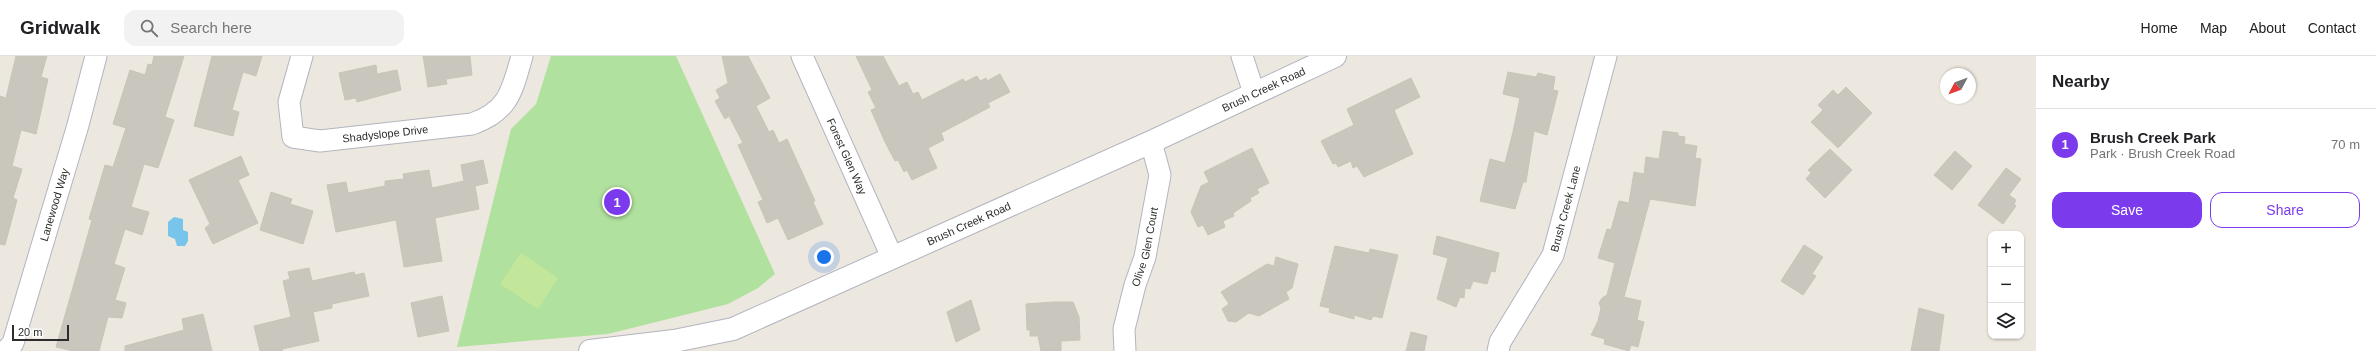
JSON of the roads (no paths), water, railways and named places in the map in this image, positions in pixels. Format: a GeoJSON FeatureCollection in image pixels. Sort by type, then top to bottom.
{"type":"FeatureCollection","features":[{"type":"Feature","properties":{"kind":"street","name":"Lanewood Way"},"geometry":{"type":"LineString","coordinates":[[6,351],[13,343],[78,125],[96,56]]}},
{"type":"Feature","properties":{"kind":"street","name":"Shadyslope Drive"},"geometry":{"type":"LineString","coordinates":[[302,56],[289,102],[293,137],[320,141],[472,124],[488,118],[503,106],[514,82],[522,56]]}},
{"type":"Feature","properties":{"kind":"street","name":"Forest Glen Way"},"geometry":{"type":"LineString","coordinates":[[802,56],[892,256]]}},
{"type":"Feature","properties":{"kind":"street"},"geometry":{"type":"LineString","coordinates":[[1242,56],[1254,93]]}},
{"type":"Feature","properties":{"kind":"street","name":"Brush Creek Road"},"geometry":{"type":"LineString","coordinates":[[590,351],[674,341],[733,329],[836,284],[892,256],[1151,142],[1335,56]]}},
{"type":"Feature","properties":{"kind":"street","name":"Brush Creek Lane"},"geometry":{"type":"LineString","coordinates":[[1498,351],[1500,342],[1553,255],[1606,56]]}},
{"type":"Feature","properties":{"kind":"street","name":"Olive Glen Court"},"geometry":{"type":"LineString","coordinates":[[1125,351],[1124,329],[1135,286],[1145,257],[1160,175],[1151,142]]}},
{"type":"Feature","properties":{"kind":"water"},"geometry":{"type":"Polygon","coordinates":[[[174,217],[183,219],[183,230],[188,232],[188,241],[185,246],[177,246],[175,239],[168,236],[168,222],[174,217]]]}},
{"type":"Feature","properties":{"kind":"place","name":"Brush Creek Park"},"geometry":{"type":"Point","coordinates":[617,202]}}]}
